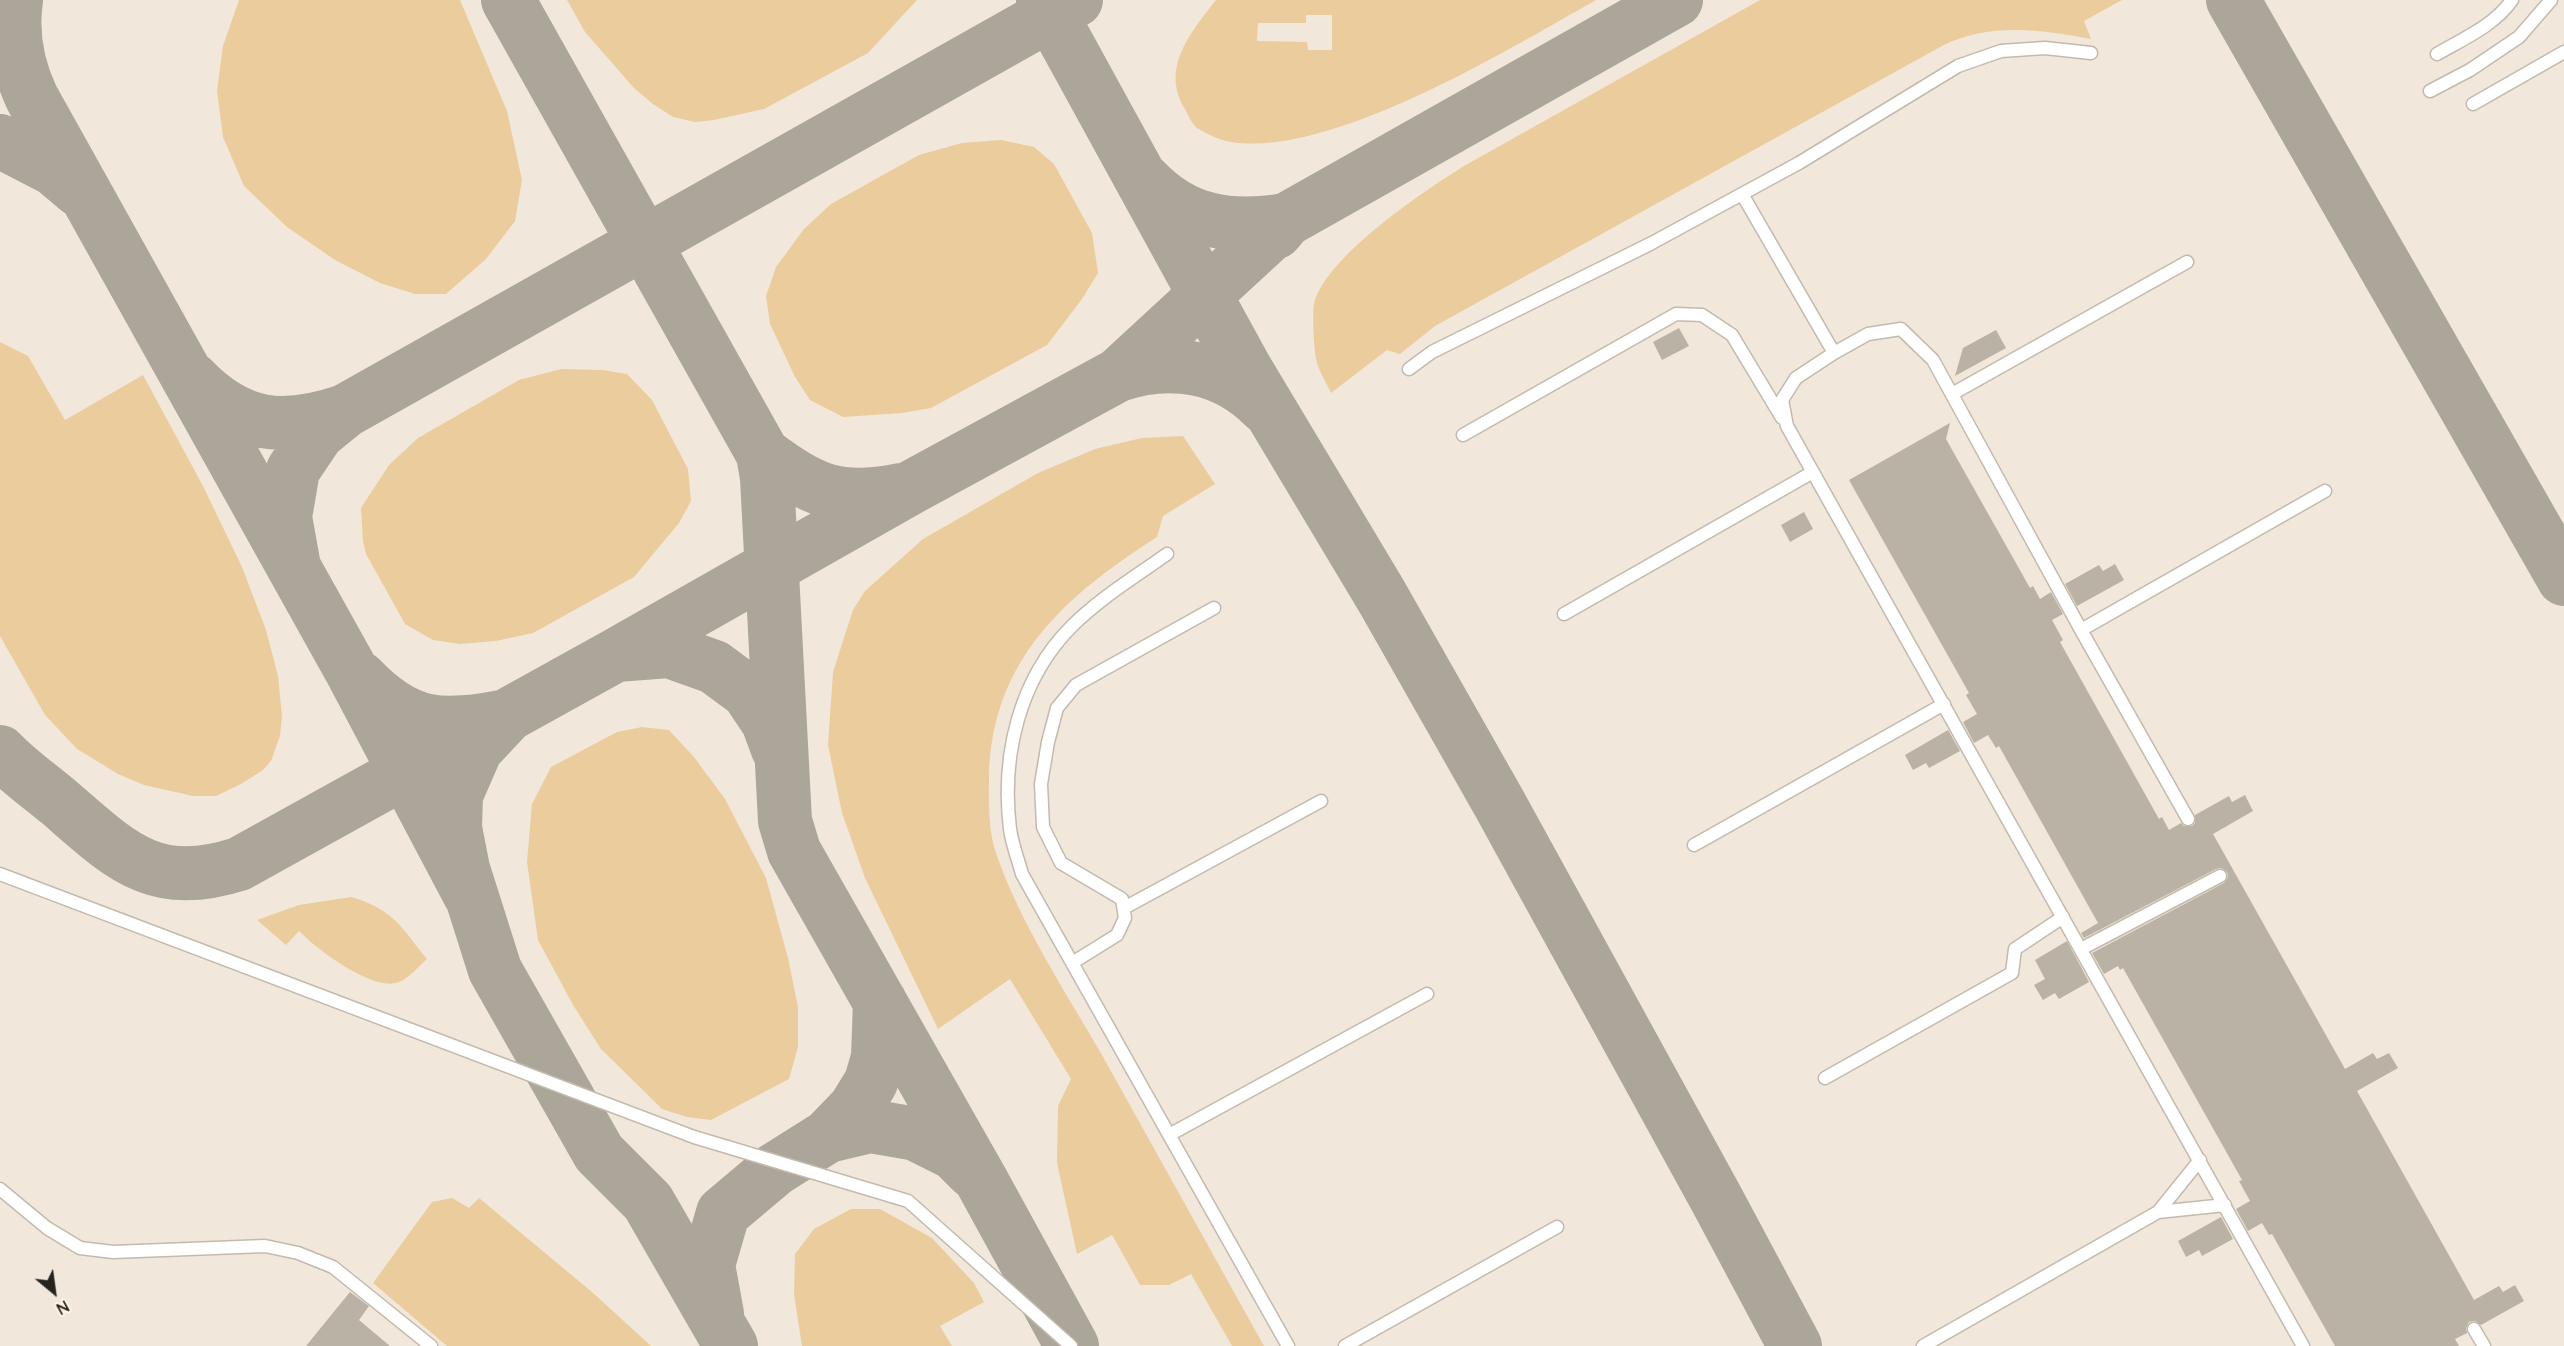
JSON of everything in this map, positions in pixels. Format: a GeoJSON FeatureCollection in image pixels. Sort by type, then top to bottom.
{"type":"FeatureCollection","features":[{"type":"Feature","properties":{"kind":"lane"},"geometry":{"type":"LineString","coordinates":[[2437,54],[2476,32],[2507,8],[2512,0]]}},
{"type":"Feature","properties":{"kind":"lane"},"geometry":{"type":"LineString","coordinates":[[2430,91],[2470,70],[2520,37],[2551,0]]}},
{"type":"Feature","properties":{"kind":"lane"},"geometry":{"type":"LineString","coordinates":[[1409,369],[1432,352],[1650,244],[1742,194],[1809,157],[1958,66],[2001,51],[2045,48],[2091,53]]}},
{"type":"Feature","properties":{"kind":"lane"},"geometry":{"type":"LineString","coordinates":[[2473,104],[2564,52]]}},
{"type":"Feature","properties":{"kind":"lane"},"geometry":{"type":"LineString","coordinates":[[1742,194],[1834,353]]}},
{"type":"Feature","properties":{"kind":"lane"},"geometry":{"type":"LineString","coordinates":[[1952,394],[2187,262]]}},
{"type":"Feature","properties":{"kind":"lane"},"geometry":{"type":"LineString","coordinates":[[1463,435],[1676,314],[1702,315],[1732,335],[1813,472],[2303,1346]]}},
{"type":"Feature","properties":{"kind":"lane"},"geometry":{"type":"LineString","coordinates":[[1787,426],[1782,400],[1796,378],[1868,334],[1901,329],[1933,360],[2188,819]]}},
{"type":"Feature","properties":{"kind":"lane"},"geometry":{"type":"LineString","coordinates":[[1564,614],[1813,472]]}},
{"type":"Feature","properties":{"kind":"lane"},"geometry":{"type":"LineString","coordinates":[[2081,630],[2325,491]]}},
{"type":"Feature","properties":{"kind":"lane"},"geometry":{"type":"LineString","coordinates":[[1167,554],[1099,602],[1073,624],[1052,647],[1036,672],[1014,731],[1008,764],[1010,831],[1022,874],[1288,1346]]}},
{"type":"Feature","properties":{"kind":"lane"},"geometry":{"type":"LineString","coordinates":[[1072,963],[1117,935],[1125,918],[1122,899],[1061,863],[1043,827],[1041,784],[1048,742],[1057,708],[1076,685],[1214,608]]}},
{"type":"Feature","properties":{"kind":"lane"},"geometry":{"type":"LineString","coordinates":[[1694,845],[1944,704]]}},
{"type":"Feature","properties":{"kind":"lane"},"geometry":{"type":"LineString","coordinates":[[1124,908],[1320,801]]}},
{"type":"Feature","properties":{"kind":"lane"},"geometry":{"type":"LineString","coordinates":[[0,874],[694,1137],[908,1201],[1071,1346]]}},
{"type":"Feature","properties":{"kind":"lane"},"geometry":{"type":"LineString","coordinates":[[2081,949],[2220,876]]}},
{"type":"Feature","properties":{"kind":"lane"},"geometry":{"type":"LineString","coordinates":[[1825,1078],[2012,973],[2014,949],[2063,917]]}},
{"type":"Feature","properties":{"kind":"lane"},"geometry":{"type":"LineString","coordinates":[[1169,1135],[1427,994]]}},
{"type":"Feature","properties":{"kind":"lane"},"geometry":{"type":"LineString","coordinates":[[1923,1346],[2158,1212],[2200,1160]]}},
{"type":"Feature","properties":{"kind":"lane"},"geometry":{"type":"LineString","coordinates":[[0,1189],[47,1228],[80,1248],[113,1252],[265,1246],[298,1253],[333,1267],[431,1346]]}},
{"type":"Feature","properties":{"kind":"lane"},"geometry":{"type":"LineString","coordinates":[[2158,1212],[2225,1205]]}},
{"type":"Feature","properties":{"kind":"lane"},"geometry":{"type":"LineString","coordinates":[[1345,1346],[1557,1227]]}},
{"type":"Feature","properties":{"kind":"lane"},"geometry":{"type":"LineString","coordinates":[[2474,1329],[2484,1346]]}},
{"type":"Feature","properties":{"kind":"shaded area"},"geometry":{"type":"Polygon","coordinates":[[[239,0],[460,0],[507,111],[522,180],[515,221],[486,259],[446,294],[415,294],[380,283],[335,260],[287,227],[244,186],[223,137],[217,91],[223,46],[239,0]]]}},
{"type":"Feature","properties":{"kind":"shaded area"},"geometry":{"type":"Polygon","coordinates":[[[567,0],[917,0],[868,53],[764,109],[695,122],[673,117],[634,88],[585,32],[567,0]]]}},
{"type":"Feature","properties":{"kind":"shaded area"},"geometry":{"type":"Polygon","coordinates":[[[1216,0],[1596,0],[1469,71],[1418,95],[1367,117],[1318,133],[1272,143],[1231,142],[1197,128],[1187,114],[1178,94],[1177,65],[1182,51],[1197,25],[1216,0]],[[1306,15],[1306,23],[1258,23],[1257,41],[1307,42],[1308,50],[1332,50],[1332,15],[1306,15]]]}},
{"type":"Feature","properties":{"kind":"shaded area"},"geometry":{"type":"Polygon","coordinates":[[[1760,0],[2122,0],[2084,21],[2091,39],[2015,30],[1978,34],[1960,38],[1942,46],[1435,326],[1400,354],[1387,350],[1331,393],[1316,359],[1314,304],[1322,286],[1336,266],[1356,246],[1402,208],[1464,166],[1760,0]]]}},
{"type":"Feature","properties":{"kind":"shaded area"},"geometry":{"type":"Polygon","coordinates":[[[1001,140],[1034,147],[1054,164],[1092,233],[1098,273],[1082,299],[1047,345],[931,408],[902,413],[843,417],[810,400],[795,377],[770,324],[766,296],[776,267],[804,229],[831,204],[919,155],[962,143],[1001,140]]]}},
{"type":"Feature","properties":{"kind":"shaded area"},"geometry":{"type":"Polygon","coordinates":[[[0,342],[28,356],[65,420],[143,375],[203,486],[242,567],[266,630],[278,676],[282,716],[280,736],[271,761],[263,770],[241,784],[216,796],[193,796],[144,785],[118,774],[77,749],[45,715],[0,636],[0,342]]]}},
{"type":"Feature","properties":{"kind":"shaded area"},"geometry":{"type":"Polygon","coordinates":[[[561,369],[603,370],[627,374],[652,400],[688,469],[691,501],[679,523],[634,577],[533,633],[496,641],[460,644],[433,640],[405,624],[366,554],[361,508],[389,465],[418,438],[519,380],[561,369]]]}},
{"type":"Feature","properties":{"kind":"shaded area"},"geometry":{"type":"Polygon","coordinates":[[[1183,436],[1215,484],[1163,516],[1157,537],[1123,559],[1064,608],[1039,635],[1019,665],[1003,699],[993,736],[989,778],[990,826],[996,853],[1030,931],[1102,1055],[1264,1346],[1232,1346],[1191,1274],[1169,1285],[1140,1285],[1112,1235],[1077,1254],[1057,1163],[1058,1106],[1071,1079],[1010,979],[938,1029],[865,878],[842,813],[828,745],[833,672],[853,610],[865,591],[923,539],[1038,473],[1095,449],[1142,438],[1183,436]]]}},
{"type":"Feature","properties":{"kind":"shaded area"},"geometry":{"type":"Polygon","coordinates":[[[642,727],[669,730],[694,757],[725,799],[766,878],[788,958],[798,1007],[798,1047],[789,1079],[711,1120],[687,1117],[662,1109],[601,1049],[573,1005],[538,940],[527,862],[532,804],[551,767],[617,732],[642,727]]]}},
{"type":"Feature","properties":{"kind":"shaded area"},"geometry":{"type":"Polygon","coordinates":[[[351,897],[387,913],[403,928],[427,959],[403,980],[388,984],[375,981],[346,967],[331,958],[299,931],[286,945],[257,920],[299,905],[351,897]]]}},
{"type":"Feature","properties":{"kind":"shaded area"},"geometry":{"type":"Polygon","coordinates":[[[452,1198],[469,1208],[479,1198],[592,1292],[651,1346],[447,1346],[373,1283],[432,1202],[452,1198]]]}},
{"type":"Feature","properties":{"kind":"shaded area"},"geometry":{"type":"Polygon","coordinates":[[[851,1209],[880,1209],[932,1238],[974,1283],[984,1302],[940,1326],[952,1346],[802,1346],[794,1294],[795,1254],[814,1229],[851,1209]]]}},
{"type":"Feature","properties":{"kind":"building"},"geometry":{"type":"Polygon","coordinates":[[[1679,328],[1689,346],[1662,360],[1653,342],[1679,328]]]}},
{"type":"Feature","properties":{"kind":"building"},"geometry":{"type":"Polygon","coordinates":[[[1996,330],[2006,348],[1955,376],[1963,348],[1996,330]]]}},
{"type":"Feature","properties":{"kind":"building"},"geometry":{"type":"Polygon","coordinates":[[[1950,423],[1946,439],[2030,588],[2033,586],[2040,599],[2051,592],[2063,614],[2052,620],[2063,640],[2060,642],[2159,819],[2162,817],[2169,830],[2181,823],[2184,826],[2192,826],[2195,823],[2195,815],[2229,796],[2232,802],[2245,795],[2253,811],[2213,834],[2345,1069],[2373,1053],[2377,1059],[2389,1053],[2398,1068],[2357,1091],[2474,1300],[2499,1286],[2503,1292],[2515,1285],[2524,1301],[2481,1325],[2475,1321],[2469,1322],[2466,1328],[2467,1333],[2455,1339],[2459,1346],[2335,1346],[2272,1234],[2269,1235],[2262,1223],[2248,1231],[2236,1209],[2250,1201],[2239,1181],[2242,1180],[2123,968],[2120,970],[2118,966],[2104,974],[2092,953],[2224,883],[2228,877],[2227,872],[2221,868],[2216,869],[2084,938],[2081,933],[2098,923],[1999,746],[1996,748],[1988,735],[1974,743],[1963,722],[1977,714],[1966,695],[1969,693],[1849,480],[1950,423]]]}},
{"type":"Feature","properties":{"kind":"building"},"geometry":{"type":"Polygon","coordinates":[[[1804,512],[1813,529],[1790,542],[1781,525],[1804,512]]]}},
{"type":"Feature","properties":{"kind":"building"},"geometry":{"type":"Polygon","coordinates":[[[2115,564],[2124,580],[2077,606],[2065,584],[2099,565],[2103,571],[2115,564]]]}},
{"type":"Feature","properties":{"kind":"building"},"geometry":{"type":"Polygon","coordinates":[[[1948,730],[1960,751],[1929,768],[1926,763],[1913,770],[1905,755],[1948,730]]]}},
{"type":"Feature","properties":{"kind":"building"},"geometry":{"type":"Polygon","coordinates":[[[2067,941],[2089,982],[2059,999],[2055,993],[2043,1000],[2034,985],[2045,979],[2035,960],[2067,941]]]}},
{"type":"Feature","properties":{"kind":"building"},"geometry":{"type":"Polygon","coordinates":[[[2221,1217],[2233,1239],[2202,1256],[2199,1250],[2186,1257],[2178,1241],[2221,1217]]]}},
{"type":"Feature","properties":{"kind":"building"},"geometry":{"type":"Polygon","coordinates":[[[350,1292],[369,1306],[359,1320],[390,1346],[306,1346],[350,1292]]]}},
{"type":"Feature","properties":{"kind":"taxiway"},"geometry":{"type":"LineString","coordinates":[[16,0],[14,26],[16,50],[22,74],[32,98],[350,668],[470,895]]}},
{"type":"Feature","properties":{"kind":"taxiway"},"geometry":{"type":"LineString","coordinates":[[508,0],[763,454],[767,478],[785,821],[794,851],[981,1180],[1072,1346]]}},
{"type":"Feature","properties":{"kind":"taxiway"},"geometry":{"type":"LineString","coordinates":[[1043,0],[1246,370],[1382,597],[1499,803],[1795,1346]]}},
{"type":"Feature","properties":{"kind":"taxiway"},"geometry":{"type":"LineString","coordinates":[[294,567],[285,517],[293,470],[318,433],[345,411],[1076,0]]}},
{"type":"Feature","properties":{"kind":"taxiway"},"geometry":{"type":"LineString","coordinates":[[0,752],[102,839],[140,864],[161,871],[184,873],[209,871],[239,864],[616,655],[912,487],[1118,375],[1286,220],[1676,0]]}},
{"type":"Feature","properties":{"kind":"taxiway"},"geometry":{"type":"LineString","coordinates":[[2233,0],[2564,579]]}},
{"type":"Feature","properties":{"kind":"taxiway"},"geometry":{"type":"LineString","coordinates":[[0,141],[54,169],[79,190]]}},
{"type":"Feature","properties":{"kind":"taxiway"},"geometry":{"type":"LineString","coordinates":[[1145,181],[1176,206],[1210,220],[1246,224],[1286,220],[1276,232]]}},
{"type":"Feature","properties":{"kind":"taxiway"},"geometry":{"type":"LineString","coordinates":[[1123,371],[1118,375],[1158,367],[1177,366],[1196,369],[1233,382],[1265,407]]}},
{"type":"Feature","properties":{"kind":"taxiway"},"geometry":{"type":"LineString","coordinates":[[192,379],[227,408],[263,421],[302,422],[345,411]]}},
{"type":"Feature","properties":{"kind":"taxiway"},"geometry":{"type":"LineString","coordinates":[[763,454],[797,477],[827,491],[860,495],[901,490]]}},
{"type":"Feature","properties":{"kind":"taxiway"},"geometry":{"type":"LineString","coordinates":[[616,655],[669,651],[714,667],[748,692],[768,722],[778,749]]}},
{"type":"Feature","properties":{"kind":"taxiway"},"geometry":{"type":"LineString","coordinates":[[360,678],[377,695],[394,707],[410,716],[427,721],[463,722],[507,716],[476,749],[456,795],[455,828],[463,869],[495,970],[599,1153],[648,1202],[731,1346]]}},
{"type":"Feature","properties":{"kind":"taxiway"},"geometry":{"type":"LineString","coordinates":[[717,1314],[708,1265],[723,1213],[774,1170],[828,1136],[855,1108],[871,1082],[878,1057],[880,1002]]}},
{"type":"Feature","properties":{"kind":"taxiway"},"geometry":{"type":"LineString","coordinates":[[828,1136],[870,1126],[916,1134],[954,1153],[973,1172]]}}]}
